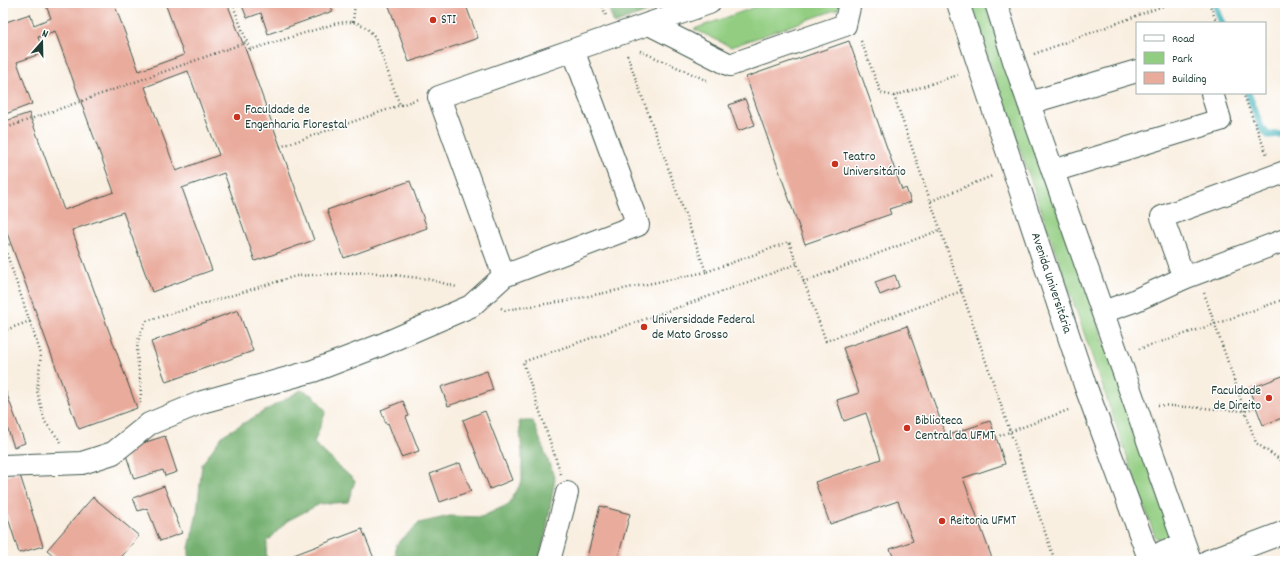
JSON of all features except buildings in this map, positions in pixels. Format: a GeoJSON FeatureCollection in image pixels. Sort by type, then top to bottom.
{"type":"FeatureCollection","features":[{"type":"Feature","properties":{"kind":"street"},"geometry":{"type":"LineString","coordinates":[[504,276],[439,97],[709,3]]}},
{"type":"Feature","properties":{"kind":"street"},"geometry":{"type":"LineString","coordinates":[[649,24],[730,65],[845,25],[850,3]]}},
{"type":"Feature","properties":{"kind":"street","name":"Avenida Universitária"},"geometry":{"type":"LineString","coordinates":[[958,3],[1085,385],[1150,561]]}},
{"type":"Feature","properties":{"kind":"street"},"geometry":{"type":"LineString","coordinates":[[996,3],[1029,103],[1103,312],[1196,561]]}},
{"type":"Feature","properties":{"kind":"street"},"geometry":{"type":"LineString","coordinates":[[3,466],[82,463],[113,453],[149,424],[202,402],[313,371],[381,345],[471,306],[504,276],[638,225],[574,50]]}},
{"type":"Feature","properties":{"kind":"street"},"geometry":{"type":"LineString","coordinates":[[1029,103],[1136,71]]}},
{"type":"Feature","properties":{"kind":"street"},"geometry":{"type":"LineString","coordinates":[[1053,171],[1220,120],[1212,94]]}},
{"type":"Feature","properties":{"kind":"street"},"geometry":{"type":"LineString","coordinates":[[1193,283],[1162,217],[1280,174]]}},
{"type":"Feature","properties":{"kind":"street"},"geometry":{"type":"LineString","coordinates":[[1103,312],[1193,283],[1285,240]]}},
{"type":"Feature","properties":{"kind":"street"},"geometry":{"type":"LineString","coordinates":[[548,561],[567,493]]}},
{"type":"Feature","properties":{"kind":"street"},"geometry":{"type":"LineString","coordinates":[[1196,561],[1285,532]]}},
{"type":"Feature","properties":{"kind":"street"},"geometry":{"type":"LineString","coordinates":[[1154,561],[1163,551],[1169,550],[1182,552],[1196,561]]}},
{"type":"Feature","properties":{"kind":"path"},"geometry":{"type":"LineString","coordinates":[[232,3],[250,50]]}},
{"type":"Feature","properties":{"kind":"path"},"geometry":{"type":"LineString","coordinates":[[353,22],[355,3]]}},
{"type":"Feature","properties":{"kind":"path"},"geometry":{"type":"LineString","coordinates":[[1030,55],[1172,3]]}},
{"type":"Feature","properties":{"kind":"path"},"geometry":{"type":"LineString","coordinates":[[1209,3],[1217,22]]}},
{"type":"Feature","properties":{"kind":"path"},"geometry":{"type":"LineString","coordinates":[[246,51],[334,24],[347,21],[358,23],[368,28],[375,37],[400,105]]}},
{"type":"Feature","properties":{"kind":"path"},"geometry":{"type":"LineString","coordinates":[[3,128],[247,42]]}},
{"type":"Feature","properties":{"kind":"path"},"geometry":{"type":"LineString","coordinates":[[626,55],[706,272]]}},
{"type":"Feature","properties":{"kind":"path"},"geometry":{"type":"LineString","coordinates":[[1243,94],[1280,174]]}},
{"type":"Feature","properties":{"kind":"path"},"geometry":{"type":"LineString","coordinates":[[894,96],[1055,561]]}},
{"type":"Feature","properties":{"kind":"path"},"geometry":{"type":"LineString","coordinates":[[280,147],[419,98]]}},
{"type":"Feature","properties":{"kind":"path"},"geometry":{"type":"LineString","coordinates":[[931,201],[1013,168]]}},
{"type":"Feature","properties":{"kind":"path"},"geometry":{"type":"LineString","coordinates":[[803,282],[940,230]]}},
{"type":"Feature","properties":{"kind":"path"},"geometry":{"type":"LineString","coordinates":[[140,408],[142,392],[137,353],[139,339],[147,321],[296,276],[368,272],[428,279],[455,287],[505,310],[565,301],[706,272],[789,242],[826,341],[962,291]]}},
{"type":"Feature","properties":{"kind":"path"},"geometry":{"type":"LineString","coordinates":[[11,244],[4,244],[41,354],[37,391],[45,422],[64,445]]}},
{"type":"Feature","properties":{"kind":"path"},"geometry":{"type":"LineString","coordinates":[[567,493],[523,362],[797,264]]}},
{"type":"Feature","properties":{"kind":"path"},"geometry":{"type":"LineString","coordinates":[[1193,283],[1215,324],[1256,443],[1285,463]]}},
{"type":"Feature","properties":{"kind":"path"},"geometry":{"type":"LineString","coordinates":[[1137,350],[1285,299]]}},
{"type":"Feature","properties":{"kind":"path"},"geometry":{"type":"LineString","coordinates":[[3,331],[30,321]]}},
{"type":"Feature","properties":{"kind":"path"},"geometry":{"type":"LineString","coordinates":[[1155,405],[1245,411],[1256,407]]}},
{"type":"Feature","properties":{"kind":"path"},"geometry":{"type":"LineString","coordinates":[[996,437],[1074,408]]}},
{"type":"Feature","properties":{"kind":"green space"},"geometry":{"type":"Polygon","coordinates":[[[607,3],[672,3],[614,24],[607,3]]]}},
{"type":"Feature","properties":{"kind":"green space"},"geometry":{"type":"Polygon","coordinates":[[[766,3],[840,3],[838,9],[731,47],[694,29],[766,3]]]}},
{"type":"Feature","properties":{"kind":"green space"},"geometry":{"type":"Polygon","coordinates":[[[969,3],[985,3],[1170,529],[1170,534],[1165,538],[1161,539],[1155,537],[969,3]]]}},
{"type":"Feature","properties":{"kind":"green space"},"geometry":{"type":"Polygon","coordinates":[[[301,390],[314,396],[326,411],[314,443],[355,481],[348,502],[320,504],[287,521],[267,542],[266,561],[189,561],[189,548],[197,513],[202,464],[223,435],[301,390]]]}},
{"type":"Feature","properties":{"kind":"green space"},"geometry":{"type":"Polygon","coordinates":[[[519,421],[533,421],[555,479],[546,532],[539,561],[395,561],[396,545],[419,523],[450,516],[481,517],[509,504],[522,481],[522,452],[519,421]]]}},
{"type":"Feature","properties":{"kind":"waterway"},"geometry":{"type":"LineString","coordinates":[[1215,3],[1222,22]]}},
{"type":"Feature","properties":{"kind":"waterway"},"geometry":{"type":"LineString","coordinates":[[1248,94],[1261,127],[1268,135],[1285,134]]}},
{"type":"Feature","properties":{"kind":"place","name":"STI"},"geometry":{"type":"Point","coordinates":[433,20]}},
{"type":"Feature","properties":{"kind":"place","name":"Faculdade de Engenharia Florestal"},"geometry":{"type":"Point","coordinates":[237,117]}},
{"type":"Feature","properties":{"kind":"place","name":"Teatro Universitário"},"geometry":{"type":"Point","coordinates":[835,164]}},
{"type":"Feature","properties":{"kind":"place","name":"Universidade Federal de Mato Grosso"},"geometry":{"type":"Point","coordinates":[644,327]}},
{"type":"Feature","properties":{"kind":"place","name":"Faculdade de Direito"},"geometry":{"type":"Point","coordinates":[1269,398]}},
{"type":"Feature","properties":{"kind":"place","name":"Biblioteca Central da UFMT"},"geometry":{"type":"Point","coordinates":[907,428]}},
{"type":"Feature","properties":{"kind":"place","name":"Reitoria UFMT"},"geometry":{"type":"Point","coordinates":[942,521]}}]}
